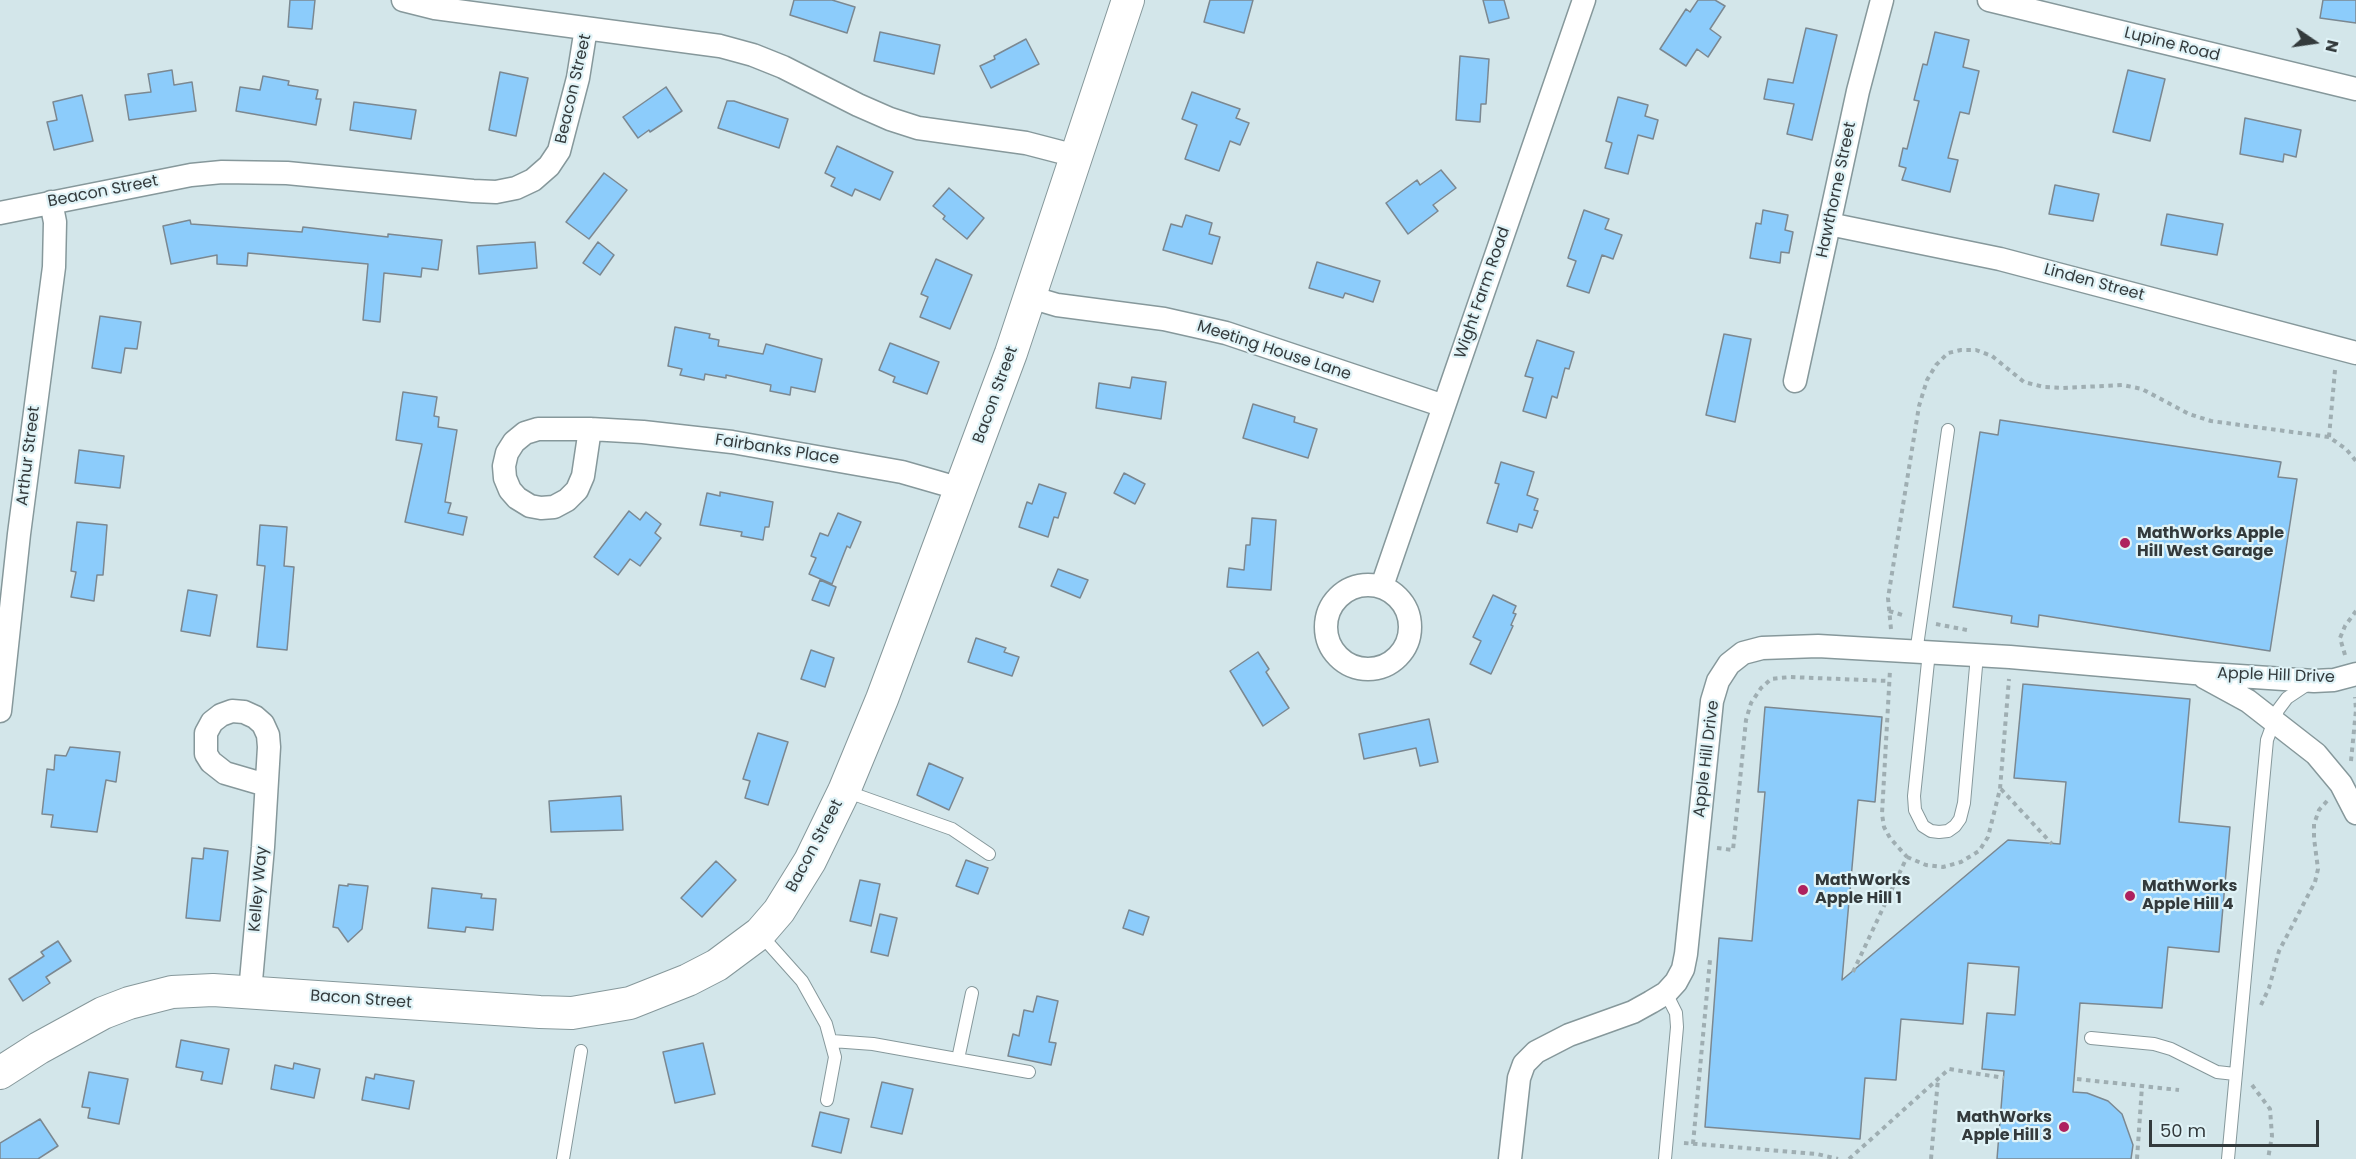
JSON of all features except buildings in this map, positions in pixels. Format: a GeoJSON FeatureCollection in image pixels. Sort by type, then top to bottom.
{"type":"FeatureCollection","features":[{"type":"Feature","properties":{"kind":"street"},"geometry":{"type":"LineString","coordinates":[[403,0],[435,8],[585,28]]}},
{"type":"Feature","properties":{"kind":"street","name":"Bacon Street"},"geometry":{"type":"LineString","coordinates":[[0,1073],[74,1028],[129,1003],[172,992],[213,990],[250,992],[540,1012],[592,1010],[630,1003],[688,980],[741,950],[760,933],[794,889],[810,861],[844,790],[882,699],[1030,297],[1128,0]]}},
{"type":"Feature","properties":{"kind":"street","name":"Wight Farm Road"},"geometry":{"type":"LineString","coordinates":[[1382,586],[1584,0]]}},
{"type":"Feature","properties":{"kind":"street","name":"Hawthorne Street"},"geometry":{"type":"LineString","coordinates":[[1795,381],[1858,91],[1882,0]]}},
{"type":"Feature","properties":{"kind":"street","name":"Lupine Road"},"geometry":{"type":"LineString","coordinates":[[1989,0],[2356,89]]}},
{"type":"Feature","properties":{"kind":"street","name":"Beacon Street"},"geometry":{"type":"LineString","coordinates":[[0,213],[191,175],[222,172],[287,173],[473,191],[496,192],[516,188],[533,180],[549,166],[559,151],[578,78],[585,28],[720,46],[783,66],[879,114],[918,128],[948,134],[1026,143],[1076,156]]}},
{"type":"Feature","properties":{"kind":"street","name":"Arthur Street"},"geometry":{"type":"LineString","coordinates":[[0,711],[19,534],[54,267],[55,222],[51,202]]}},
{"type":"Feature","properties":{"kind":"street","name":"Linden Street"},"geometry":{"type":"LineString","coordinates":[[1829,224],[2000,259],[2347,351]]}},
{"type":"Feature","properties":{"kind":"street","name":"Meeting House Lane"},"geometry":{"type":"LineString","coordinates":[[1030,297],[1057,305],[1164,319],[1226,333],[1444,406]]}},
{"type":"Feature","properties":{"kind":"street","name":"Fairbanks Place"},"geometry":{"type":"LineString","coordinates":[[590,429],[702,438],[816,455],[902,472],[961,489]]}},
{"type":"Feature","properties":{"kind":"street","name":"Apple Hill Drive"},"geometry":{"type":"LineString","coordinates":[[1510,1159],[1519,1078],[1524,1065],[1536,1052],[1569,1035],[1633,1012],[1666,993],[1676,982],[1683,969],[1708,726],[1718,681],[1729,664],[1743,653],[1762,648],[1785,646],[1977,655],[2314,681],[2334,680],[2354,675]]}},
{"type":"Feature","properties":{"kind":"street","name":"Apple Hill Drive"},"geometry":{"type":"LineString","coordinates":[[2194,673],[2230,690],[2316,754],[2341,784],[2356,813]]}},
{"type":"Feature","properties":{"kind":"street","name":"Kelley Way"},"geometry":{"type":"LineString","coordinates":[[250,992],[266,785]]}},
{"type":"Feature","properties":{"kind":"lane"},"geometry":{"type":"LineString","coordinates":[[1948,430],[1922,652],[1914,796],[1915,810],[1923,826],[1931,831],[1948,831],[1960,819],[1964,803],[1977,655]]}},
{"type":"Feature","properties":{"kind":"lane"},"geometry":{"type":"LineString","coordinates":[[2228,1159],[2267,740],[2273,720],[2288,698],[2300,687],[2314,681]]}},
{"type":"Feature","properties":{"kind":"lane"},"geometry":{"type":"LineString","coordinates":[[844,790],[952,829],[989,854]]}},
{"type":"Feature","properties":{"kind":"lane"},"geometry":{"type":"LineString","coordinates":[[760,933],[802,981],[826,1024],[835,1056],[827,1100]]}},
{"type":"Feature","properties":{"kind":"lane"},"geometry":{"type":"LineString","coordinates":[[958,1059],[972,993]]}},
{"type":"Feature","properties":{"kind":"lane"},"geometry":{"type":"LineString","coordinates":[[1665,1159],[1677,1027],[1676,1013],[1666,993]]}},
{"type":"Feature","properties":{"kind":"lane"},"geometry":{"type":"LineString","coordinates":[[2091,1038],[2154,1044],[2171,1049],[2217,1072],[2235,1074]]}},
{"type":"Feature","properties":{"kind":"lane"},"geometry":{"type":"LineString","coordinates":[[832,1041],[873,1044],[1029,1072]]}},
{"type":"Feature","properties":{"kind":"lane"},"geometry":{"type":"LineString","coordinates":[[563,1159],[581,1051]]}},
{"type":"Feature","properties":{"kind":"path"},"geometry":{"type":"LineString","coordinates":[[1853,972],[1907,857],[1890,838],[1884,827],[1882,814],[1891,651],[1888,598],[1919,406],[1926,380],[1936,365],[1948,353],[1976,350],[1992,356],[2025,381],[2044,387],[2123,385],[2142,389],[2189,414],[2211,421],[2329,437],[2346,449],[2356,461]]}},
{"type":"Feature","properties":{"kind":"path"},"geometry":{"type":"LineString","coordinates":[[2329,437],[2347,351]]}},
{"type":"Feature","properties":{"kind":"path"},"geometry":{"type":"LineString","coordinates":[[2259,1012],[2269,988],[2279,951],[2315,882],[2318,869],[2314,838],[2319,810],[2341,784],[2351,760],[2356,710],[2354,675],[2341,649],[2340,638],[2344,626],[2356,611]]}},
{"type":"Feature","properties":{"kind":"path"},"geometry":{"type":"LineString","coordinates":[[1713,859],[1715,847],[1733,850],[1746,720],[1751,704],[1761,688],[1771,679],[1790,677],[1889,681]]}},
{"type":"Feature","properties":{"kind":"path"},"geometry":{"type":"LineString","coordinates":[[2000,789],[2052,844]]}},
{"type":"Feature","properties":{"kind":"path"},"geometry":{"type":"LineString","coordinates":[[1693,1144],[1711,948]]}},
{"type":"Feature","properties":{"kind":"path"},"geometry":{"type":"LineString","coordinates":[[1849,1159],[1949,1069],[2004,1078]]}},
{"type":"Feature","properties":{"kind":"path"},"geometry":{"type":"LineString","coordinates":[[2250,1077],[2250,1083],[2270,1109],[2272,1136],[2268,1159]]}},
{"type":"Feature","properties":{"kind":"path"},"geometry":{"type":"LineString","coordinates":[[1930,1159],[1939,1078]]}},
{"type":"Feature","properties":{"kind":"path"},"geometry":{"type":"LineString","coordinates":[[2077,1079],[2179,1090]]}},
{"type":"Feature","properties":{"kind":"path"},"geometry":{"type":"LineString","coordinates":[[2137,1159],[2142,1086]]}},
{"type":"Feature","properties":{"kind":"path"},"geometry":{"type":"LineString","coordinates":[[1666,1142],[1817,1154],[1838,1159]]}},
{"type":"Feature","properties":{"kind":"place","name":"MathWorks Apple Hill West Garage"},"geometry":{"type":"Point","coordinates":[2125,543]}},
{"type":"Feature","properties":{"kind":"place","name":"MathWorks Apple Hill 1"},"geometry":{"type":"Point","coordinates":[1803,890]}},
{"type":"Feature","properties":{"kind":"place","name":"MathWorks Apple Hill 4"},"geometry":{"type":"Point","coordinates":[2130,896]}},
{"type":"Feature","properties":{"kind":"place","name":"MathWorks Apple Hill 3"},"geometry":{"type":"Point","coordinates":[2064,1127]}}]}
